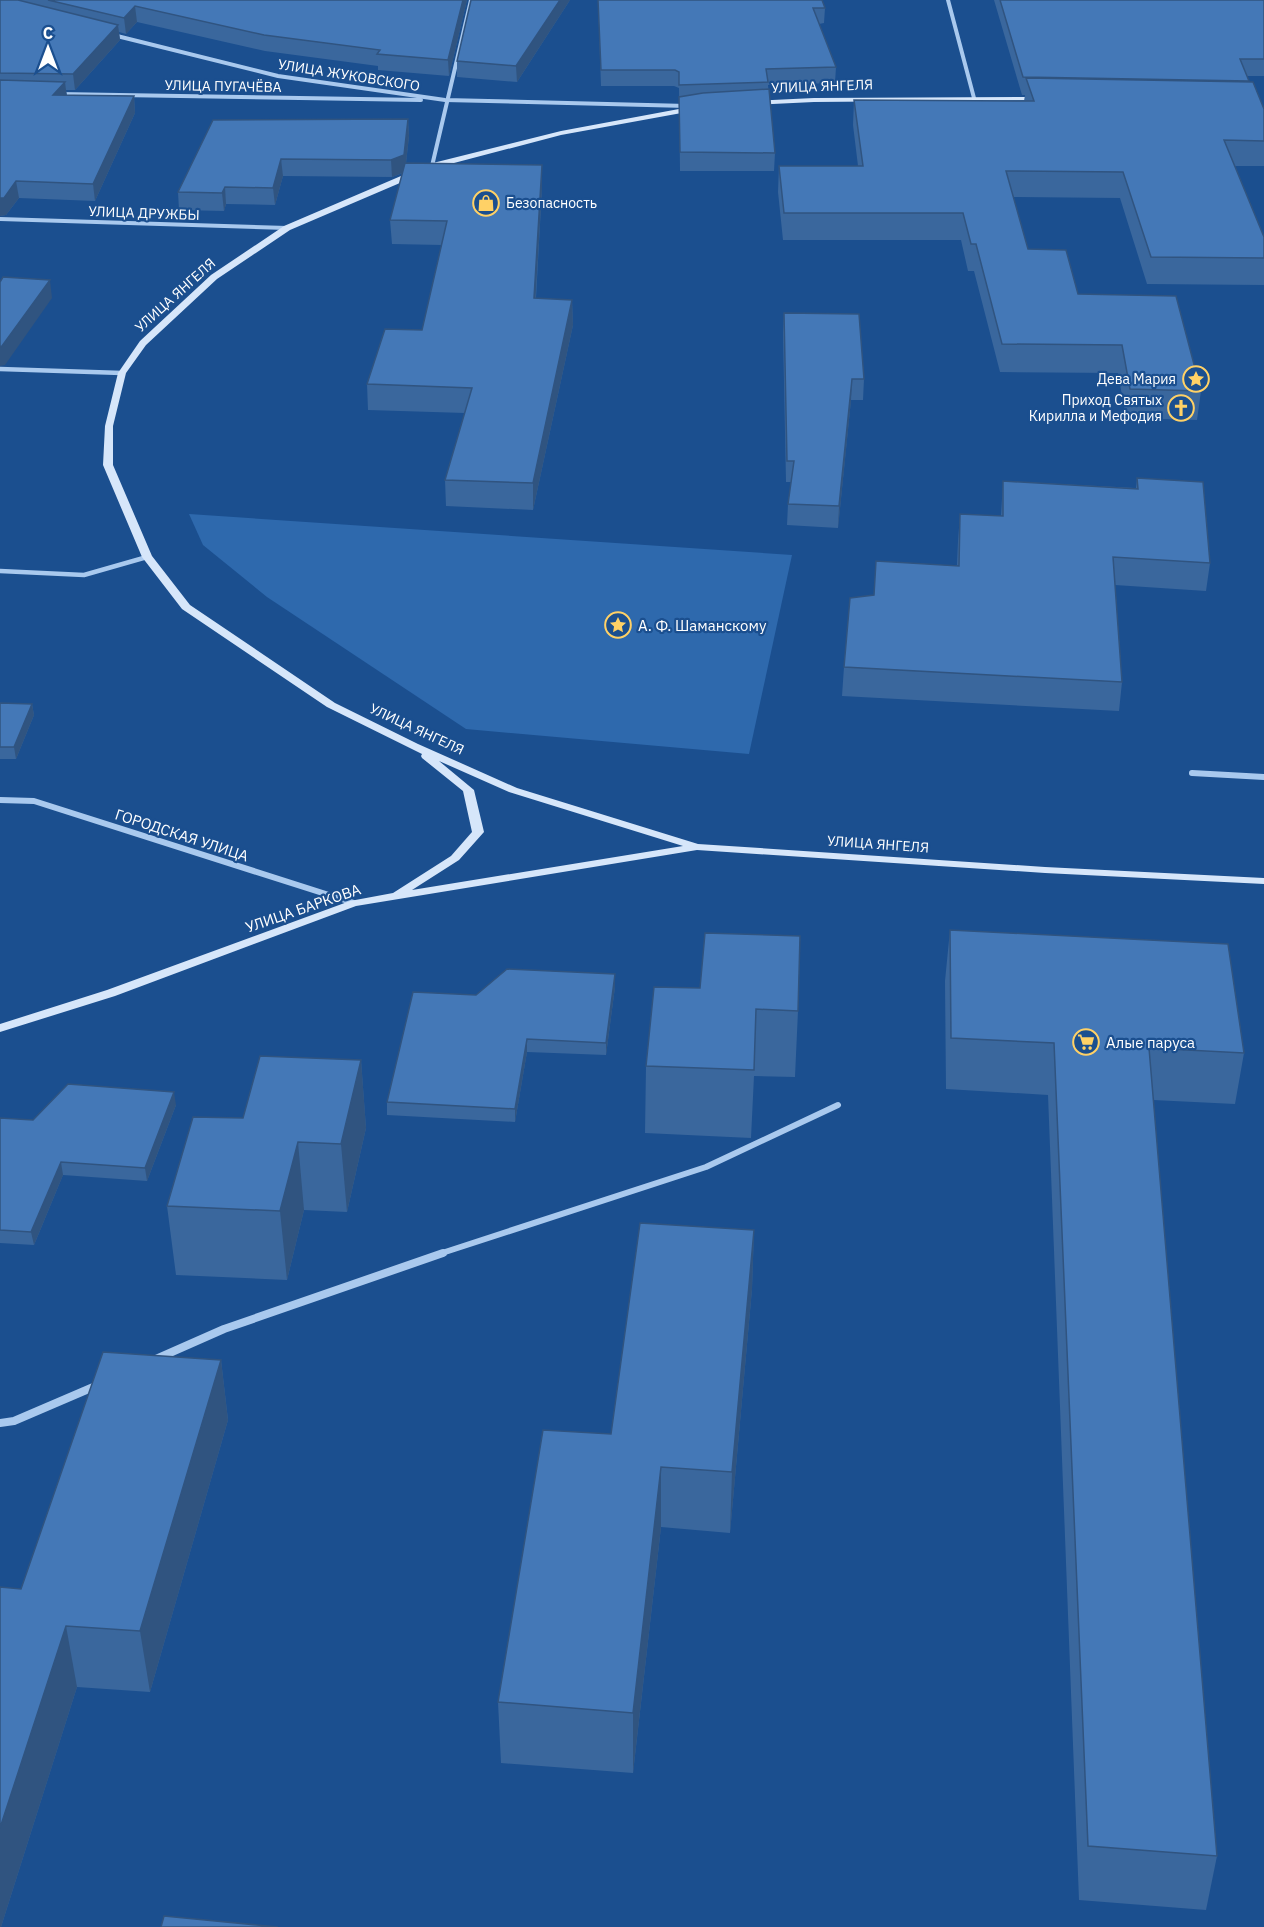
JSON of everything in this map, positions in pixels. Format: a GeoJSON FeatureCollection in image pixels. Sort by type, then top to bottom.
{"type":"FeatureCollection","features":[{"type":"Feature","properties":{"kind":"street"},"geometry":{"type":"LineString","coordinates":[[432,166],[445,100],[471,0]]}},
{"type":"Feature","properties":{"kind":"street"},"geometry":{"type":"LineString","coordinates":[[948,0],[974,98]]}},
{"type":"Feature","properties":{"kind":"street","name":"УЛИЦА ЖУКОВСКОГО"},"geometry":{"type":"LineString","coordinates":[[104,32],[278,76],[445,100],[702,106]]}},
{"type":"Feature","properties":{"kind":"street","name":"УЛИЦА ПУГАЧЁВА"},"geometry":{"type":"LineString","coordinates":[[47,94],[445,100]]}},
{"type":"Feature","properties":{"kind":"street","name":"УЛИЦА ЯНГЕЛЯ"},"geometry":{"type":"LineString","coordinates":[[747,104],[813,100],[1054,99]]}},
{"type":"Feature","properties":{"kind":"street","name":"УЛИЦА ЯНГЕЛЯ"},"geometry":{"type":"LineString","coordinates":[[702,106],[561,133],[432,166],[287,228],[214,277],[143,343],[122,373],[109,426],[108,465],[147,557],[186,607],[230,639],[331,705],[414,746],[513,790],[697,847],[1044,870],[1264,881]]}},
{"type":"Feature","properties":{"kind":"street","name":"УЛИЦА ДРУЖБЫ"},"geometry":{"type":"LineString","coordinates":[[0,219],[287,228]]}},
{"type":"Feature","properties":{"kind":"street"},"geometry":{"type":"LineString","coordinates":[[0,369],[122,373]]}},
{"type":"Feature","properties":{"kind":"street"},"geometry":{"type":"LineString","coordinates":[[0,572],[84,575],[147,557]]}},
{"type":"Feature","properties":{"kind":"street"},"geometry":{"type":"LineString","coordinates":[[392,898],[455,858],[478,832],[468,790],[414,746]]}},
{"type":"Feature","properties":{"kind":"street"},"geometry":{"type":"LineString","coordinates":[[1192,773],[1264,777]]}},
{"type":"Feature","properties":{"kind":"street","name":"ГОРОДСКАЯ УЛИЦА"},"geometry":{"type":"LineString","coordinates":[[0,800],[34,801],[354,903]]}},
{"type":"Feature","properties":{"kind":"street","name":"УЛИЦА БАРКОВА"},"geometry":{"type":"LineString","coordinates":[[0,1028],[111,993],[354,903],[697,847]]}},
{"type":"Feature","properties":{"kind":"street"},"geometry":{"type":"LineString","coordinates":[[150,1362],[224,1329],[459,1247],[706,1167],[838,1105]]}},
{"type":"Feature","properties":{"kind":"street"},"geometry":{"type":"LineString","coordinates":[[0,1423],[14,1421],[108,1380]]}},
{"type":"Feature","properties":{"kind":"shaded area"},"geometry":{"type":"Polygon","coordinates":[[[189,514],[792,555],[749,754],[466,729],[267,597],[203,545],[189,514]]]}},
{"type":"Feature","properties":{"kind":"building"},"geometry":{"type":"Polygon","coordinates":[[[0,0],[18,0],[118,25],[73,74],[0,73],[0,0]]]}},
{"type":"Feature","properties":{"kind":"building"},"geometry":{"type":"Polygon","coordinates":[[[48,0],[463,0],[448,60],[377,54],[380,50],[264,35],[135,6],[124,18],[48,0]]]}},
{"type":"Feature","properties":{"kind":"building"},"geometry":{"type":"Polygon","coordinates":[[[471,0],[560,0],[516,66],[457,61],[471,0]]]}},
{"type":"Feature","properties":{"kind":"building"},"geometry":{"type":"Polygon","coordinates":[[[598,0],[822,0],[825,8],[813,8],[836,67],[766,69],[768,82],[679,85],[679,72],[675,70],[601,70],[598,0]]]}},
{"type":"Feature","properties":{"kind":"building"},"geometry":{"type":"Polygon","coordinates":[[[1000,0],[1264,0],[1264,59],[1240,59],[1249,81],[1023,77],[1000,0]]]}},
{"type":"Feature","properties":{"kind":"building"},"geometry":{"type":"Polygon","coordinates":[[[1026,78],[1253,82],[1264,109],[1264,141],[1224,140],[1264,237],[1264,258],[1151,257],[1123,172],[1006,171],[1028,249],[1066,250],[1078,294],[1176,296],[1201,391],[1130,389],[1122,345],[1002,344],[976,244],[971,244],[963,213],[784,213],[779,166],[863,166],[854,100],[1034,101],[1026,78]]]}},
{"type":"Feature","properties":{"kind":"building"},"geometry":{"type":"Polygon","coordinates":[[[0,80],[65,82],[53,95],[134,96],[93,184],[16,181],[4,198],[0,198],[0,80]]]}},
{"type":"Feature","properties":{"kind":"building"},"geometry":{"type":"Polygon","coordinates":[[[769,89],[775,153],[680,152],[679,97],[703,93],[769,89]]]}},
{"type":"Feature","properties":{"kind":"building"},"geometry":{"type":"Polygon","coordinates":[[[408,119],[404,155],[391,160],[281,159],[273,188],[225,187],[222,193],[178,192],[213,120],[408,119]]]}},
{"type":"Feature","properties":{"kind":"building"},"geometry":{"type":"Polygon","coordinates":[[[405,163],[542,165],[534,298],[572,300],[533,483],[445,480],[472,388],[367,384],[385,329],[422,330],[447,221],[390,220],[405,163]]]}},
{"type":"Feature","properties":{"kind":"building"},"geometry":{"type":"Polygon","coordinates":[[[3,277],[50,280],[0,347],[0,282],[3,277]]]}},
{"type":"Feature","properties":{"kind":"building"},"geometry":{"type":"Polygon","coordinates":[[[784,313],[859,314],[864,379],[852,379],[839,506],[788,504],[794,461],[787,461],[784,313]]]}},
{"type":"Feature","properties":{"kind":"building"},"geometry":{"type":"Polygon","coordinates":[[[1137,478],[1203,482],[1210,563],[1113,557],[1122,682],[844,667],[850,598],[874,595],[876,561],[959,566],[960,514],[1003,516],[1003,481],[1138,489],[1137,478]]]}},
{"type":"Feature","properties":{"kind":"building"},"geometry":{"type":"Polygon","coordinates":[[[0,703],[32,704],[14,747],[0,747],[0,703]]]}},
{"type":"Feature","properties":{"kind":"building"},"geometry":{"type":"Polygon","coordinates":[[[950,930],[1228,944],[1244,1053],[1149,1048],[1217,1856],[1088,1846],[1054,1043],[951,1038],[950,930]]]}},
{"type":"Feature","properties":{"kind":"building"},"geometry":{"type":"Polygon","coordinates":[[[705,933],[800,936],[798,1011],[756,1009],[754,1070],[646,1066],[654,987],[700,988],[705,933]]]}},
{"type":"Feature","properties":{"kind":"building"},"geometry":{"type":"Polygon","coordinates":[[[507,969],[615,974],[606,1043],[527,1039],[515,1109],[387,1102],[413,992],[476,995],[507,969]]]}},
{"type":"Feature","properties":{"kind":"building"},"geometry":{"type":"Polygon","coordinates":[[[260,1056],[361,1060],[341,1144],[298,1142],[280,1211],[167,1206],[193,1117],[243,1118],[260,1056]]]}},
{"type":"Feature","properties":{"kind":"building"},"geometry":{"type":"Polygon","coordinates":[[[68,1084],[174,1092],[145,1168],[61,1162],[31,1232],[0,1230],[0,1118],[33,1120],[68,1084]]]}},
{"type":"Feature","properties":{"kind":"building"},"geometry":{"type":"Polygon","coordinates":[[[640,1223],[754,1230],[732,1472],[661,1467],[633,1713],[498,1702],[543,1430],[611,1434],[640,1223]]]}},
{"type":"Feature","properties":{"kind":"building"},"geometry":{"type":"Polygon","coordinates":[[[103,1352],[221,1360],[140,1631],[66,1626],[0,1828],[0,1587],[21,1589],[103,1352]]]}},
{"type":"Feature","properties":{"kind":"building"},"geometry":{"type":"Polygon","coordinates":[[[164,1916],[278,1927],[161,1927],[164,1916]]]}},
{"type":"Feature","properties":{"kind":"place","name":"Безопасность"},"geometry":{"type":"Point","coordinates":[486,203]}},
{"type":"Feature","properties":{"kind":"place","name":"Дева Мария"},"geometry":{"type":"Point","coordinates":[1196,379]}},
{"type":"Feature","properties":{"kind":"place","name":"Приход Святых Кирилла и Мефодия"},"geometry":{"type":"Point","coordinates":[1181,408]}},
{"type":"Feature","properties":{"kind":"place","name":"А. Ф. Шаманскому"},"geometry":{"type":"Point","coordinates":[618,625]}},
{"type":"Feature","properties":{"kind":"place","name":"Алые паруса"},"geometry":{"type":"Point","coordinates":[1086,1042]}}]}
